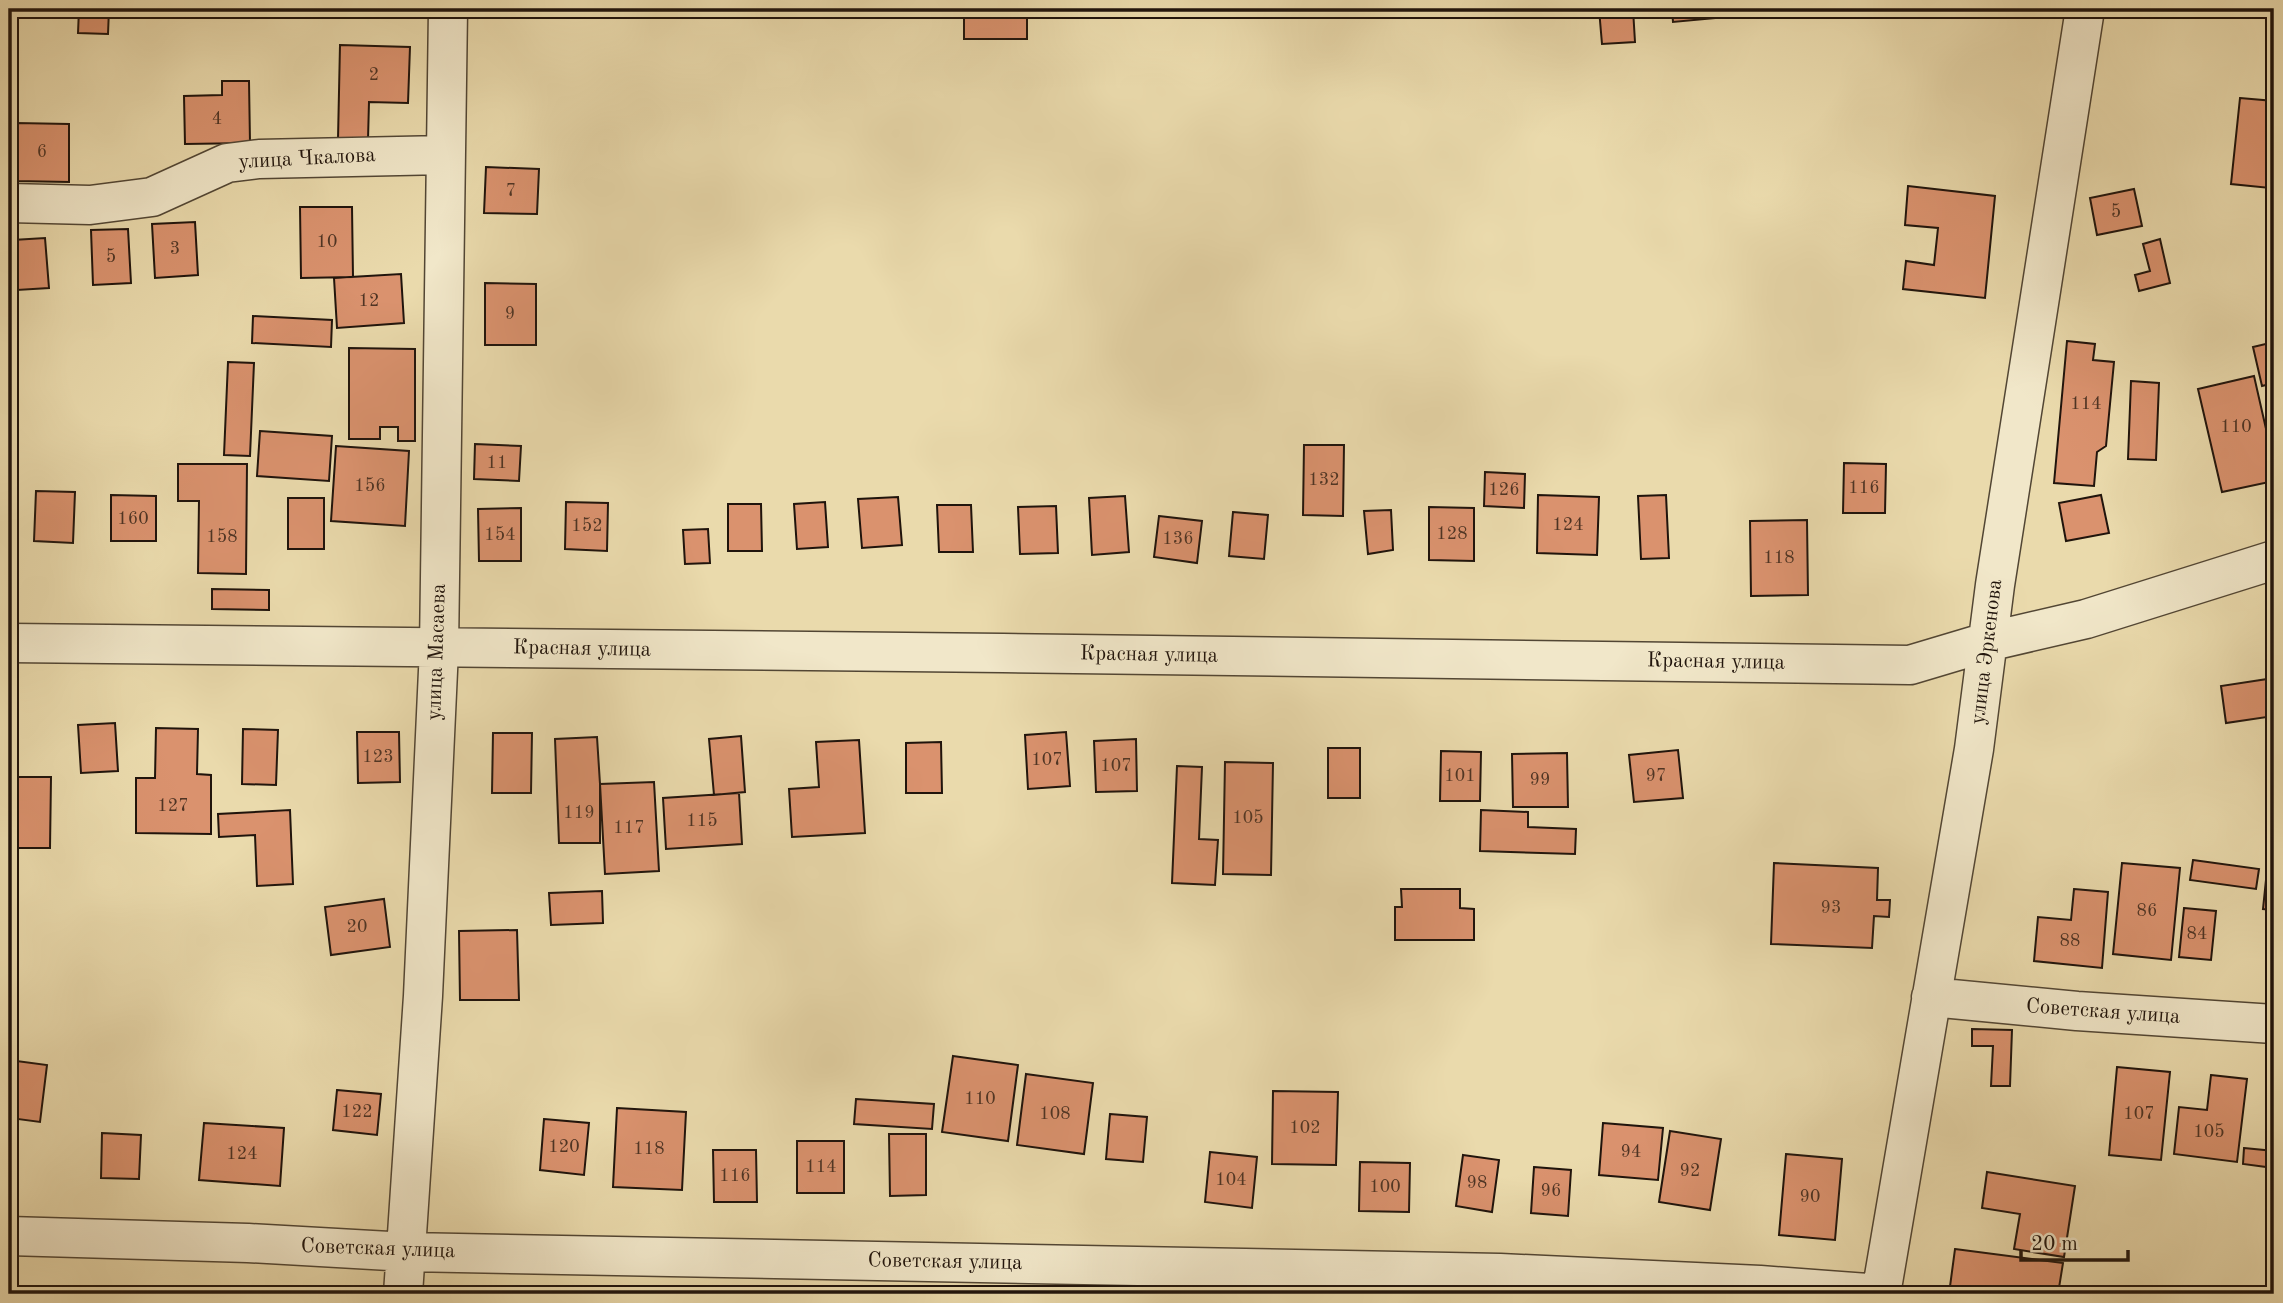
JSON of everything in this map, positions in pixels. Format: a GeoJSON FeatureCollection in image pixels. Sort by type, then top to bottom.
{"type":"FeatureCollection","features":[{"type":"Feature","properties":{"kind":"street","name":"улица Масаева"},"geometry":{"type":"LineString","coordinates":[[403,1294],[424,996],[439,649],[448,9]]}},
{"type":"Feature","properties":{"kind":"street","name":"улица Эркенова"},"geometry":{"type":"LineString","coordinates":[[1881,1294],[1974,748],[1987,642],[2085,9]]}},
{"type":"Feature","properties":{"kind":"street","name":"улица Чкалова"},"geometry":{"type":"LineString","coordinates":[[9,203],[90,205],[152,197],[227,163],[258,159],[444,155]]}},
{"type":"Feature","properties":{"kind":"street","name":"Красная улица"},"geometry":{"type":"LineString","coordinates":[[9,643],[1910,665],[1987,642],[2086,619],[2274,560]]}},
{"type":"Feature","properties":{"kind":"street","name":"Советская улица"},"geometry":{"type":"LineString","coordinates":[[1931,997],[2077,1011],[2274,1024]]}},
{"type":"Feature","properties":{"kind":"street","name":"Советская улица"},"geometry":{"type":"LineString","coordinates":[[9,1236],[247,1243],[407,1252],[1500,1273],[1760,1285],[1881,1294]]}},
{"type":"Feature","properties":{"kind":"building"},"geometry":{"type":"Polygon","coordinates":[[[79,9],[109,9],[108,34],[78,33],[79,9]]]}},
{"type":"Feature","properties":{"kind":"building"},"geometry":{"type":"Polygon","coordinates":[[[964,9],[1027,9],[1027,39],[964,39],[964,9]]]}},
{"type":"Feature","properties":{"kind":"building"},"geometry":{"type":"Polygon","coordinates":[[[1488,9],[1488,14],[1408,11],[1488,9]]]}},
{"type":"Feature","properties":{"kind":"building"},"geometry":{"type":"Polygon","coordinates":[[[1599,9],[1633,9],[1635,42],[1602,44],[1599,9]]]}},
{"type":"Feature","properties":{"kind":"building"},"geometry":{"type":"Polygon","coordinates":[[[1672,9],[1758,9],[1758,14],[1673,22],[1672,9]]]}},
{"type":"Feature","properties":{"kind":"building"},"geometry":{"type":"Polygon","coordinates":[[[1767,9],[1810,9],[1810,18],[1767,17],[1767,9]]]}},
{"type":"Feature","properties":{"kind":"building"},"geometry":{"type":"Polygon","coordinates":[[[340,45],[410,47],[408,103],[369,102],[368,140],[338,139],[340,45]]]}},
{"type":"Feature","properties":{"kind":"building"},"geometry":{"type":"Polygon","coordinates":[[[222,81],[249,81],[250,143],[185,144],[184,96],[222,95],[222,81]]]}},
{"type":"Feature","properties":{"kind":"building"},"geometry":{"type":"Polygon","coordinates":[[[2240,98],[2274,101],[2270,188],[2231,184],[2240,98]]]}},
{"type":"Feature","properties":{"kind":"building"},"geometry":{"type":"Polygon","coordinates":[[[16,123],[69,124],[69,182],[16,181],[16,123]]]}},
{"type":"Feature","properties":{"kind":"building"},"geometry":{"type":"Polygon","coordinates":[[[486,167],[539,169],[537,214],[484,213],[486,167]]]}},
{"type":"Feature","properties":{"kind":"building"},"geometry":{"type":"Polygon","coordinates":[[[1908,186],[1995,196],[1985,298],[1903,289],[1906,261],[1934,265],[1938,228],[1905,225],[1908,186]]]}},
{"type":"Feature","properties":{"kind":"building"},"geometry":{"type":"Polygon","coordinates":[[[2134,189],[2142,226],[2097,235],[2090,198],[2134,189]]]}},
{"type":"Feature","properties":{"kind":"building"},"geometry":{"type":"Polygon","coordinates":[[[300,207],[352,207],[353,277],[301,278],[300,207]]]}},
{"type":"Feature","properties":{"kind":"building"},"geometry":{"type":"Polygon","coordinates":[[[195,222],[198,275],[155,278],[152,224],[195,222]]]}},
{"type":"Feature","properties":{"kind":"building"},"geometry":{"type":"Polygon","coordinates":[[[128,229],[131,283],[93,285],[91,230],[128,229]]]}},
{"type":"Feature","properties":{"kind":"building"},"geometry":{"type":"Polygon","coordinates":[[[45,238],[49,288],[17,290],[13,240],[45,238]]]}},
{"type":"Feature","properties":{"kind":"building"},"geometry":{"type":"Polygon","coordinates":[[[2160,239],[2170,283],[2139,291],[2135,275],[2150,271],[2143,244],[2160,239]]]}},
{"type":"Feature","properties":{"kind":"building"},"geometry":{"type":"Polygon","coordinates":[[[401,274],[404,323],[337,328],[334,278],[401,274]]]}},
{"type":"Feature","properties":{"kind":"building"},"geometry":{"type":"Polygon","coordinates":[[[485,283],[536,284],[536,345],[485,345],[485,283]]]}},
{"type":"Feature","properties":{"kind":"building"},"geometry":{"type":"Polygon","coordinates":[[[253,316],[332,320],[331,347],[252,343],[253,316]]]}},
{"type":"Feature","properties":{"kind":"building"},"geometry":{"type":"Polygon","coordinates":[[[2067,341],[2095,344],[2093,360],[2114,362],[2106,446],[2097,452],[2094,486],[2054,483],[2067,341]]]}},
{"type":"Feature","properties":{"kind":"building"},"geometry":{"type":"Polygon","coordinates":[[[2274,342],[2274,383],[2262,386],[2253,347],[2274,342]]]}},
{"type":"Feature","properties":{"kind":"building"},"geometry":{"type":"Polygon","coordinates":[[[349,348],[415,349],[415,441],[398,441],[398,427],[380,427],[380,439],[349,439],[349,348]]]}},
{"type":"Feature","properties":{"kind":"building"},"geometry":{"type":"Polygon","coordinates":[[[228,362],[254,363],[250,456],[224,455],[228,362]]]}},
{"type":"Feature","properties":{"kind":"building"},"geometry":{"type":"Polygon","coordinates":[[[2254,376],[2274,464],[2274,481],[2222,492],[2198,389],[2254,376]]]}},
{"type":"Feature","properties":{"kind":"building"},"geometry":{"type":"Polygon","coordinates":[[[2131,381],[2159,383],[2156,460],[2128,459],[2131,381]]]}},
{"type":"Feature","properties":{"kind":"building"},"geometry":{"type":"Polygon","coordinates":[[[260,431],[332,436],[329,481],[257,476],[260,431]]]}},
{"type":"Feature","properties":{"kind":"building"},"geometry":{"type":"Polygon","coordinates":[[[475,444],[521,446],[519,481],[474,479],[475,444]]]}},
{"type":"Feature","properties":{"kind":"building"},"geometry":{"type":"Polygon","coordinates":[[[1304,445],[1344,445],[1343,516],[1303,515],[1304,445]]]}},
{"type":"Feature","properties":{"kind":"building"},"geometry":{"type":"Polygon","coordinates":[[[336,446],[409,451],[405,526],[331,521],[336,446]]]}},
{"type":"Feature","properties":{"kind":"building"},"geometry":{"type":"Polygon","coordinates":[[[1844,463],[1886,464],[1885,513],[1843,513],[1844,463]]]}},
{"type":"Feature","properties":{"kind":"building"},"geometry":{"type":"Polygon","coordinates":[[[178,464],[247,464],[246,574],[198,573],[199,501],[178,501],[178,464]]]}},
{"type":"Feature","properties":{"kind":"building"},"geometry":{"type":"Polygon","coordinates":[[[1485,472],[1525,474],[1524,508],[1484,506],[1485,472]]]}},
{"type":"Feature","properties":{"kind":"building"},"geometry":{"type":"Polygon","coordinates":[[[36,491],[75,492],[73,543],[34,541],[36,491]]]}},
{"type":"Feature","properties":{"kind":"building"},"geometry":{"type":"Polygon","coordinates":[[[111,495],[156,496],[156,541],[111,541],[111,495]]]}},
{"type":"Feature","properties":{"kind":"building"},"geometry":{"type":"Polygon","coordinates":[[[1538,495],[1599,497],[1597,555],[1537,553],[1538,495]]]}},
{"type":"Feature","properties":{"kind":"building"},"geometry":{"type":"Polygon","coordinates":[[[1666,495],[1669,558],[1641,559],[1638,496],[1666,495]]]}},
{"type":"Feature","properties":{"kind":"building"},"geometry":{"type":"Polygon","coordinates":[[[2101,495],[2109,533],[2066,541],[2059,503],[2101,495]]]}},
{"type":"Feature","properties":{"kind":"building"},"geometry":{"type":"Polygon","coordinates":[[[1125,496],[1129,552],[1092,555],[1089,498],[1125,496]]]}},
{"type":"Feature","properties":{"kind":"building"},"geometry":{"type":"Polygon","coordinates":[[[898,497],[902,545],[862,548],[858,499],[898,497]]]}},
{"type":"Feature","properties":{"kind":"building"},"geometry":{"type":"Polygon","coordinates":[[[288,498],[324,498],[324,549],[288,549],[288,498]]]}},
{"type":"Feature","properties":{"kind":"building"},"geometry":{"type":"Polygon","coordinates":[[[566,502],[608,503],[607,551],[565,549],[566,502]]]}},
{"type":"Feature","properties":{"kind":"building"},"geometry":{"type":"Polygon","coordinates":[[[825,502],[828,547],[797,549],[794,504],[825,502]]]}},
{"type":"Feature","properties":{"kind":"building"},"geometry":{"type":"Polygon","coordinates":[[[728,504],[761,504],[762,551],[728,551],[728,504]]]}},
{"type":"Feature","properties":{"kind":"building"},"geometry":{"type":"Polygon","coordinates":[[[937,505],[971,505],[973,552],[939,552],[937,505]]]}},
{"type":"Feature","properties":{"kind":"building"},"geometry":{"type":"Polygon","coordinates":[[[1056,506],[1058,553],[1020,554],[1018,507],[1056,506]]]}},
{"type":"Feature","properties":{"kind":"building"},"geometry":{"type":"Polygon","coordinates":[[[1429,507],[1474,508],[1474,561],[1429,560],[1429,507]]]}},
{"type":"Feature","properties":{"kind":"building"},"geometry":{"type":"Polygon","coordinates":[[[521,508],[521,561],[479,561],[478,509],[521,508]]]}},
{"type":"Feature","properties":{"kind":"building"},"geometry":{"type":"Polygon","coordinates":[[[1391,510],[1393,550],[1368,554],[1364,511],[1391,510]]]}},
{"type":"Feature","properties":{"kind":"building"},"geometry":{"type":"Polygon","coordinates":[[[1233,512],[1268,515],[1264,559],[1229,556],[1233,512]]]}},
{"type":"Feature","properties":{"kind":"building"},"geometry":{"type":"Polygon","coordinates":[[[1159,516],[1202,521],[1197,563],[1154,557],[1159,516]]]}},
{"type":"Feature","properties":{"kind":"building"},"geometry":{"type":"Polygon","coordinates":[[[1807,520],[1808,595],[1751,596],[1750,521],[1807,520]]]}},
{"type":"Feature","properties":{"kind":"building"},"geometry":{"type":"Polygon","coordinates":[[[708,529],[710,563],[685,564],[683,530],[708,529]]]}},
{"type":"Feature","properties":{"kind":"building"},"geometry":{"type":"Polygon","coordinates":[[[212,589],[269,590],[269,610],[212,609],[212,589]]]}},
{"type":"Feature","properties":{"kind":"building"},"geometry":{"type":"Polygon","coordinates":[[[2274,678],[2274,716],[2226,723],[2221,686],[2274,678]]]}},
{"type":"Feature","properties":{"kind":"building"},"geometry":{"type":"Polygon","coordinates":[[[115,723],[118,771],[81,773],[78,725],[115,723]]]}},
{"type":"Feature","properties":{"kind":"building"},"geometry":{"type":"Polygon","coordinates":[[[156,728],[198,729],[197,774],[211,775],[211,834],[136,833],[136,778],[155,778],[156,728]]]}},
{"type":"Feature","properties":{"kind":"building"},"geometry":{"type":"Polygon","coordinates":[[[243,729],[278,730],[276,785],[242,784],[243,729]]]}},
{"type":"Feature","properties":{"kind":"building"},"geometry":{"type":"Polygon","coordinates":[[[357,732],[399,732],[400,782],[358,783],[357,732]]]}},
{"type":"Feature","properties":{"kind":"building"},"geometry":{"type":"Polygon","coordinates":[[[1066,732],[1070,786],[1028,789],[1025,735],[1066,732]]]}},
{"type":"Feature","properties":{"kind":"building"},"geometry":{"type":"Polygon","coordinates":[[[493,733],[532,733],[531,793],[492,793],[493,733]]]}},
{"type":"Feature","properties":{"kind":"building"},"geometry":{"type":"Polygon","coordinates":[[[741,736],[745,792],[714,795],[709,739],[741,736]]]}},
{"type":"Feature","properties":{"kind":"building"},"geometry":{"type":"Polygon","coordinates":[[[597,737],[600,843],[559,843],[555,739],[597,737]]]}},
{"type":"Feature","properties":{"kind":"building"},"geometry":{"type":"Polygon","coordinates":[[[1136,739],[1137,791],[1096,792],[1094,741],[1136,739]]]}},
{"type":"Feature","properties":{"kind":"building"},"geometry":{"type":"Polygon","coordinates":[[[859,740],[865,833],[792,837],[789,789],[819,787],[816,742],[859,740]]]}},
{"type":"Feature","properties":{"kind":"building"},"geometry":{"type":"Polygon","coordinates":[[[941,742],[942,793],[906,793],[906,743],[941,742]]]}},
{"type":"Feature","properties":{"kind":"building"},"geometry":{"type":"Polygon","coordinates":[[[1328,748],[1360,748],[1360,798],[1328,798],[1328,748]]]}},
{"type":"Feature","properties":{"kind":"building"},"geometry":{"type":"Polygon","coordinates":[[[1678,750],[1683,798],[1634,802],[1629,755],[1678,750]]]}},
{"type":"Feature","properties":{"kind":"building"},"geometry":{"type":"Polygon","coordinates":[[[1441,751],[1481,752],[1480,801],[1440,801],[1441,751]]]}},
{"type":"Feature","properties":{"kind":"building"},"geometry":{"type":"Polygon","coordinates":[[[1567,753],[1568,807],[1513,807],[1512,754],[1567,753]]]}},
{"type":"Feature","properties":{"kind":"building"},"geometry":{"type":"Polygon","coordinates":[[[1225,762],[1273,763],[1271,875],[1223,874],[1225,762]]]}},
{"type":"Feature","properties":{"kind":"building"},"geometry":{"type":"Polygon","coordinates":[[[9,764],[16,764],[16,777],[51,777],[50,848],[9,848],[9,764]]]}},
{"type":"Feature","properties":{"kind":"building"},"geometry":{"type":"Polygon","coordinates":[[[1177,766],[1202,767],[1199,839],[1218,840],[1215,885],[1172,883],[1177,766]]]}},
{"type":"Feature","properties":{"kind":"building"},"geometry":{"type":"Polygon","coordinates":[[[654,782],[659,871],[605,874],[600,784],[654,782]]]}},
{"type":"Feature","properties":{"kind":"building"},"geometry":{"type":"Polygon","coordinates":[[[739,793],[742,844],[666,849],[663,798],[739,793]]]}},
{"type":"Feature","properties":{"kind":"building"},"geometry":{"type":"Polygon","coordinates":[[[290,810],[293,884],[257,886],[255,835],[219,837],[218,814],[290,810]]]}},
{"type":"Feature","properties":{"kind":"building"},"geometry":{"type":"Polygon","coordinates":[[[1481,810],[1528,812],[1528,827],[1576,829],[1575,854],[1480,851],[1481,810]]]}},
{"type":"Feature","properties":{"kind":"building"},"geometry":{"type":"Polygon","coordinates":[[[2271,831],[2274,831],[2274,910],[2263,909],[2271,831]]]}},
{"type":"Feature","properties":{"kind":"building"},"geometry":{"type":"Polygon","coordinates":[[[2193,860],[2259,869],[2256,889],[2190,880],[2193,860]]]}},
{"type":"Feature","properties":{"kind":"building"},"geometry":{"type":"Polygon","coordinates":[[[1774,863],[1878,868],[1877,900],[1890,900],[1889,917],[1874,916],[1872,948],[1771,944],[1774,863]]]}},
{"type":"Feature","properties":{"kind":"building"},"geometry":{"type":"Polygon","coordinates":[[[2122,863],[2180,868],[2171,960],[2113,954],[2122,863]]]}},
{"type":"Feature","properties":{"kind":"building"},"geometry":{"type":"Polygon","coordinates":[[[1401,889],[1460,889],[1460,908],[1474,909],[1474,940],[1395,940],[1395,907],[1402,907],[1401,889]]]}},
{"type":"Feature","properties":{"kind":"building"},"geometry":{"type":"Polygon","coordinates":[[[2074,889],[2108,892],[2102,968],[2034,961],[2038,917],[2071,920],[2074,889]]]}},
{"type":"Feature","properties":{"kind":"building"},"geometry":{"type":"Polygon","coordinates":[[[602,891],[603,923],[551,925],[549,893],[602,891]]]}},
{"type":"Feature","properties":{"kind":"building"},"geometry":{"type":"Polygon","coordinates":[[[384,899],[390,947],[331,955],[325,907],[384,899]]]}},
{"type":"Feature","properties":{"kind":"building"},"geometry":{"type":"Polygon","coordinates":[[[2184,908],[2216,911],[2211,960],[2179,957],[2184,908]]]}},
{"type":"Feature","properties":{"kind":"building"},"geometry":{"type":"Polygon","coordinates":[[[517,930],[519,1000],[460,1000],[459,931],[517,930]]]}},
{"type":"Feature","properties":{"kind":"building"},"geometry":{"type":"Polygon","coordinates":[[[1972,1029],[2012,1030],[2010,1086],[1991,1086],[1993,1046],[1972,1046],[1972,1029]]]}},
{"type":"Feature","properties":{"kind":"building"},"geometry":{"type":"Polygon","coordinates":[[[953,1056],[1018,1065],[1008,1141],[942,1132],[953,1056]]]}},
{"type":"Feature","properties":{"kind":"building"},"geometry":{"type":"Polygon","coordinates":[[[9,1060],[47,1065],[40,1122],[10,1118],[13,1089],[9,1088],[9,1060]]]}},
{"type":"Feature","properties":{"kind":"building"},"geometry":{"type":"Polygon","coordinates":[[[2117,1067],[2170,1072],[2161,1160],[2109,1155],[2117,1067]]]}},
{"type":"Feature","properties":{"kind":"building"},"geometry":{"type":"Polygon","coordinates":[[[1026,1074],[1093,1083],[1084,1154],[1017,1145],[1026,1074]]]}},
{"type":"Feature","properties":{"kind":"building"},"geometry":{"type":"Polygon","coordinates":[[[2211,1075],[2247,1079],[2237,1162],[2174,1154],[2179,1107],[2207,1110],[2211,1075]]]}},
{"type":"Feature","properties":{"kind":"building"},"geometry":{"type":"Polygon","coordinates":[[[337,1090],[381,1094],[377,1135],[333,1130],[337,1090]]]}},
{"type":"Feature","properties":{"kind":"building"},"geometry":{"type":"Polygon","coordinates":[[[1273,1091],[1338,1092],[1336,1165],[1272,1164],[1273,1091]]]}},
{"type":"Feature","properties":{"kind":"building"},"geometry":{"type":"Polygon","coordinates":[[[856,1099],[934,1104],[932,1129],[854,1124],[856,1099]]]}},
{"type":"Feature","properties":{"kind":"building"},"geometry":{"type":"Polygon","coordinates":[[[617,1108],[686,1112],[682,1190],[613,1187],[617,1108]]]}},
{"type":"Feature","properties":{"kind":"building"},"geometry":{"type":"Polygon","coordinates":[[[1110,1114],[1147,1117],[1143,1162],[1106,1159],[1110,1114]]]}},
{"type":"Feature","properties":{"kind":"building"},"geometry":{"type":"Polygon","coordinates":[[[544,1119],[589,1123],[584,1175],[540,1170],[544,1119]]]}},
{"type":"Feature","properties":{"kind":"building"},"geometry":{"type":"Polygon","coordinates":[[[9,1122],[17,1123],[10,1180],[9,1180],[9,1122]]]}},
{"type":"Feature","properties":{"kind":"building"},"geometry":{"type":"Polygon","coordinates":[[[204,1123],[284,1128],[280,1186],[199,1180],[204,1123]]]}},
{"type":"Feature","properties":{"kind":"building"},"geometry":{"type":"Polygon","coordinates":[[[1603,1123],[1663,1128],[1658,1180],[1599,1175],[1603,1123]]]}},
{"type":"Feature","properties":{"kind":"building"},"geometry":{"type":"Polygon","coordinates":[[[1670,1131],[1721,1139],[1710,1210],[1659,1202],[1670,1131]]]}},
{"type":"Feature","properties":{"kind":"building"},"geometry":{"type":"Polygon","coordinates":[[[102,1133],[141,1135],[139,1179],[101,1178],[102,1133]]]}},
{"type":"Feature","properties":{"kind":"building"},"geometry":{"type":"Polygon","coordinates":[[[889,1134],[926,1134],[926,1195],[890,1196],[889,1134]]]}},
{"type":"Feature","properties":{"kind":"building"},"geometry":{"type":"Polygon","coordinates":[[[797,1141],[844,1141],[844,1193],[797,1193],[797,1141]]]}},
{"type":"Feature","properties":{"kind":"building"},"geometry":{"type":"Polygon","coordinates":[[[2244,1148],[2274,1151],[2274,1168],[2243,1164],[2244,1148]]]}},
{"type":"Feature","properties":{"kind":"building"},"geometry":{"type":"Polygon","coordinates":[[[713,1150],[756,1150],[757,1202],[714,1202],[713,1150]]]}},
{"type":"Feature","properties":{"kind":"building"},"geometry":{"type":"Polygon","coordinates":[[[1210,1152],[1257,1157],[1252,1208],[1205,1202],[1210,1152]]]}},
{"type":"Feature","properties":{"kind":"building"},"geometry":{"type":"Polygon","coordinates":[[[1786,1154],[1842,1159],[1835,1240],[1779,1235],[1786,1154]]]}},
{"type":"Feature","properties":{"kind":"building"},"geometry":{"type":"Polygon","coordinates":[[[1463,1155],[1499,1160],[1492,1212],[1456,1206],[1463,1155]]]}},
{"type":"Feature","properties":{"kind":"building"},"geometry":{"type":"Polygon","coordinates":[[[1360,1162],[1410,1163],[1409,1212],[1359,1211],[1360,1162]]]}},
{"type":"Feature","properties":{"kind":"building"},"geometry":{"type":"Polygon","coordinates":[[[1534,1167],[1571,1170],[1568,1216],[1531,1213],[1534,1167]]]}},
{"type":"Feature","properties":{"kind":"building"},"geometry":{"type":"Polygon","coordinates":[[[1987,1172],[2075,1186],[2064,1257],[2014,1249],[2020,1214],[1982,1208],[1987,1172]]]}},
{"type":"Feature","properties":{"kind":"building"},"geometry":{"type":"Polygon","coordinates":[[[1955,1249],[2063,1263],[2058,1294],[1949,1294],[1955,1249]]]}}]}
